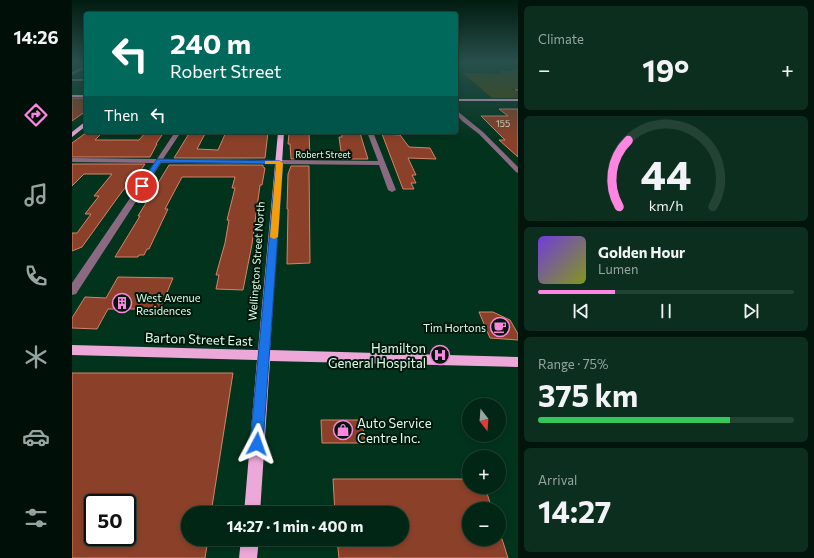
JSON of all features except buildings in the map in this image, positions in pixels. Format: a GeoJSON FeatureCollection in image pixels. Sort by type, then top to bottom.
{"type":"FeatureCollection","features":[{"type":"Feature","properties":{"kind":"main road"},"geometry":{"type":"LineString","coordinates":[[72,96],[84,96]]}},
{"type":"Feature","properties":{"kind":"main road"},"geometry":{"type":"LineString","coordinates":[[458,100],[518,100]]}},
{"type":"Feature","properties":{"kind":"main road"},"geometry":{"type":"LineString","coordinates":[[72,135],[84,126]]}},
{"type":"Feature","properties":{"kind":"main road","name":"Wellington Street North"},"geometry":{"type":"LineString","coordinates":[[253,506],[280,163],[281,134]]}},
{"type":"Feature","properties":{"kind":"main road","name":"Barton Street East"},"geometry":{"type":"LineString","coordinates":[[72,350],[518,362]]}},
{"type":"Feature","properties":{"kind":"main road"},"geometry":{"type":"LineString","coordinates":[[248,558],[249,546]]}},
{"type":"Feature","properties":{"kind":"street"},"geometry":{"type":"LineString","coordinates":[[458,113],[464,120],[481,132],[518,170]]}},
{"type":"Feature","properties":{"kind":"street"},"geometry":{"type":"LineString","coordinates":[[72,291],[177,134]]}},
{"type":"Feature","properties":{"kind":"street"},"geometry":{"type":"LineString","coordinates":[[371,134],[392,190]]}},
{"type":"Feature","properties":{"kind":"street","name":"Robert Street"},"geometry":{"type":"LineString","coordinates":[[72,160],[381,163]]}},
{"type":"Feature","properties":{"kind":"shaded area"},"geometry":{"type":"Polygon","coordinates":[[[480,88],[518,88],[511,89],[518,92],[518,98],[492,98],[480,88]]]}},
{"type":"Feature","properties":{"kind":"slow traffic"},"geometry":{"type":"LineString","coordinates":[[267,162],[280,163],[274,237]]}},
{"type":"Feature","properties":{"kind":"place","name":"West Avenue Residences"},"geometry":{"type":"Point","coordinates":[122,303]}},
{"type":"Feature","properties":{"kind":"place","name":"Tim Hortons"},"geometry":{"type":"Point","coordinates":[500,327]}},
{"type":"Feature","properties":{"kind":"place","name":"Hamilton General Hospital"},"geometry":{"type":"Point","coordinates":[440,355]}},
{"type":"Feature","properties":{"kind":"place","name":"Auto Service Centre Inc."},"geometry":{"type":"Point","coordinates":[343,430]}},
{"type":"Feature","properties":{"kind":"route"},"geometry":{"type":"LineString","coordinates":[[142,186],[159,161],[280,163],[257,444]]}}]}
